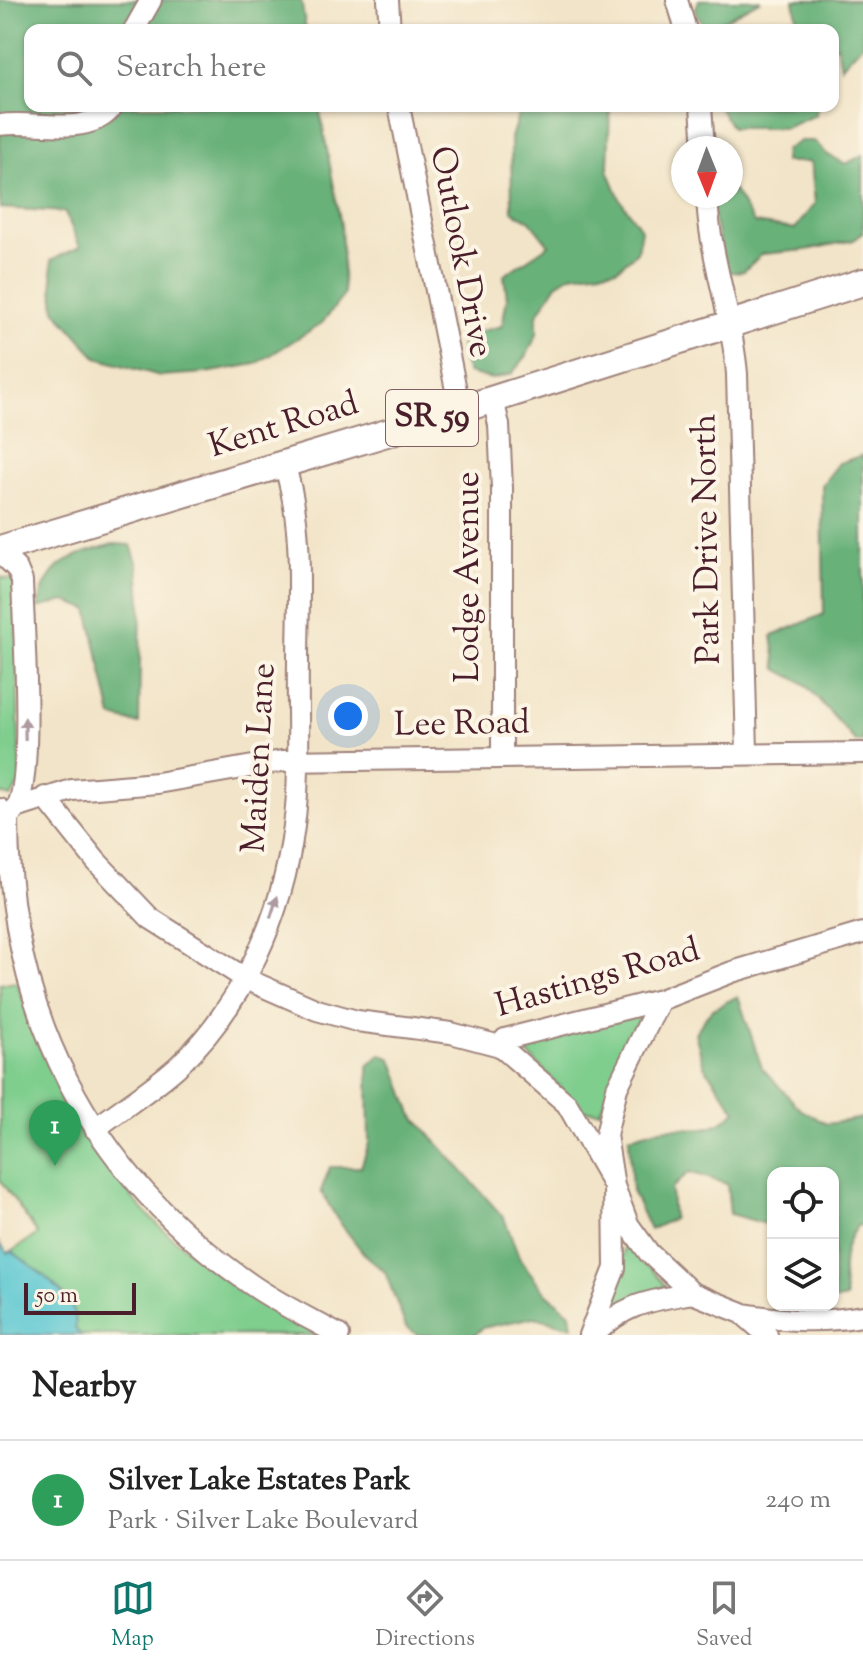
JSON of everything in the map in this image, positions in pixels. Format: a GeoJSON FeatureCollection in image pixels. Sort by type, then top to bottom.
{"type":"FeatureCollection","features":[{"type":"Feature","properties":{"kind":"main road","name":"Kent Road"},"geometry":{"type":"LineString","coordinates":[[0,550],[460,410],[863,282]]}},
{"type":"Feature","properties":{"kind":"street"},"geometry":{"type":"LineString","coordinates":[[137,24],[151,0]]}},
{"type":"Feature","properties":{"kind":"street"},"geometry":{"type":"LineString","coordinates":[[388,0],[390,24]]}},
{"type":"Feature","properties":{"kind":"street"},"geometry":{"type":"LineString","coordinates":[[677,0],[684,24]]}},
{"type":"Feature","properties":{"kind":"street"},"geometry":{"type":"LineString","coordinates":[[0,125],[34,122],[82,125],[98,120],[107,112]]}},
{"type":"Feature","properties":{"kind":"street","name":"Outlook Drive"},"geometry":{"type":"LineString","coordinates":[[400,112],[460,410]]}},
{"type":"Feature","properties":{"kind":"street"},"geometry":{"type":"LineString","coordinates":[[701,112],[703,136]]}},
{"type":"Feature","properties":{"kind":"street","name":"Park Drive North"},"geometry":{"type":"LineString","coordinates":[[709,208],[718,270],[733,325],[737,374],[747,752]]}},
{"type":"Feature","properties":{"kind":"street","name":"Lodge Avenue"},"geometry":{"type":"LineString","coordinates":[[493,399],[502,488],[502,756]]}},
{"type":"Feature","properties":{"kind":"street","name":"Maiden Lane"},"geometry":{"type":"LineString","coordinates":[[95,1129],[177,1066],[206,1035],[246,979],[288,861],[298,760],[297,533],[292,489],[284,464]]}},
{"type":"Feature","properties":{"kind":"street"},"geometry":{"type":"LineString","coordinates":[[0,550],[17,569],[22,581],[26,758],[9,811],[11,901],[27,978],[57,1061],[95,1129],[145,1194],[194,1242],[251,1285],[339,1335]]}},
{"type":"Feature","properties":{"kind":"street","name":"Lee Road"},"geometry":{"type":"LineString","coordinates":[[9,811],[45,797],[298,760],[747,752],[863,753]]}},
{"type":"Feature","properties":{"kind":"street","name":"Hastings Road"},"geometry":{"type":"LineString","coordinates":[[45,797],[116,885],[150,918],[246,979],[317,1010],[357,1021],[451,1033],[500,1046],[505,1039],[660,1000],[747,968],[863,933]]}},
{"type":"Feature","properties":{"kind":"street"},"geometry":{"type":"LineString","coordinates":[[592,1335],[615,1268],[614,1186],[606,1135],[617,1088],[660,1000]]}},
{"type":"Feature","properties":{"kind":"street"},"geometry":{"type":"LineString","coordinates":[[500,1046],[567,1104],[614,1186],[628,1224],[656,1260],[692,1293],[742,1313],[823,1329],[863,1316]]}},
{"type":"Feature","properties":{"kind":"street"},"geometry":{"type":"LineString","coordinates":[[592,1335],[614,1314],[644,1302],[692,1293]]}},
{"type":"Feature","properties":{"kind":"street"},"geometry":{"type":"LineString","coordinates":[[742,1313],[767,1335]]}},
{"type":"Feature","properties":{"kind":"green space"},"geometry":{"type":"Polygon","coordinates":[[[0,0],[301,0],[305,24],[24,24],[24,112],[320,112],[341,225],[344,295],[322,323],[256,364],[206,373],[160,376],[97,358],[55,310],[51,260],[80,247],[65,212],[0,208],[0,0]]]}},
{"type":"Feature","properties":{"kind":"green space"},"geometry":{"type":"Polygon","coordinates":[[[699,0],[761,0],[717,24],[703,24],[695,10],[699,0]]]}},
{"type":"Feature","properties":{"kind":"green space"},"geometry":{"type":"Polygon","coordinates":[[[794,0],[863,0],[863,43],[841,67],[839,24],[798,24],[794,0]]]}},
{"type":"Feature","properties":{"kind":"green space"},"geometry":{"type":"Polygon","coordinates":[[[519,112],[610,112],[608,170],[620,199],[641,229],[637,252],[617,269],[571,275],[557,284],[537,315],[537,334],[526,357],[511,374],[492,379],[468,373],[461,354],[462,336],[502,326],[507,298],[504,275],[549,245],[530,221],[512,211],[511,138],[519,112]]]}},
{"type":"Feature","properties":{"kind":"green space"},"geometry":{"type":"Polygon","coordinates":[[[722,112],[816,112],[816,115],[785,128],[732,128],[722,112]]]}},
{"type":"Feature","properties":{"kind":"green space"},"geometry":{"type":"Polygon","coordinates":[[[800,141],[814,141],[828,155],[846,164],[863,155],[863,233],[854,240],[806,250],[762,254],[744,271],[726,273],[712,208],[743,208],[743,205],[754,223],[795,229],[815,203],[811,162],[784,162],[785,150],[800,141]]]}},
{"type":"Feature","properties":{"kind":"green space"},"geometry":{"type":"Polygon","coordinates":[[[863,455],[863,742],[856,742],[805,684],[777,669],[772,636],[824,614],[822,485],[839,463],[863,455]]]}},
{"type":"Feature","properties":{"kind":"green space"},"geometry":{"type":"Polygon","coordinates":[[[113,544],[131,545],[138,565],[141,601],[139,724],[112,717],[88,609],[65,601],[38,608],[42,592],[55,570],[85,552],[113,544]]]}},
{"type":"Feature","properties":{"kind":"green space"},"geometry":{"type":"Polygon","coordinates":[[[1,577],[13,580],[15,585],[20,782],[11,797],[0,794],[1,577]]]}},
{"type":"Feature","properties":{"kind":"green space"},"geometry":{"type":"Polygon","coordinates":[[[17,982],[28,1015],[60,1086],[101,1156],[124,1188],[149,1216],[192,1253],[244,1290],[317,1335],[81,1335],[75,1329],[67,1299],[12,1251],[38,1234],[0,1180],[0,984],[17,982]]]}},
{"type":"Feature","properties":{"kind":"green space"},"geometry":{"type":"Polygon","coordinates":[[[738,996],[762,1068],[800,1109],[827,1124],[863,1118],[863,1226],[858,1225],[852,1233],[845,1251],[843,1279],[846,1298],[839,1300],[839,1167],[767,1167],[767,1224],[730,1214],[727,1184],[689,1172],[671,1189],[673,1219],[650,1230],[632,1191],[629,1137],[660,1129],[707,1128],[736,1111],[704,1066],[695,1033],[711,1010],[738,996]]]}},
{"type":"Feature","properties":{"kind":"green space"},"geometry":{"type":"Polygon","coordinates":[[[638,1014],[641,1017],[600,1111],[582,1110],[519,1045],[638,1014]]]}},
{"type":"Feature","properties":{"kind":"green space"},"geometry":{"type":"Polygon","coordinates":[[[381,1054],[392,1059],[412,1114],[504,1218],[520,1259],[545,1292],[570,1313],[572,1327],[534,1317],[482,1328],[475,1335],[418,1335],[406,1327],[385,1272],[365,1255],[337,1219],[321,1191],[330,1167],[361,1167],[369,1143],[368,1066],[381,1054]]]}},
{"type":"Feature","properties":{"kind":"green space"},"geometry":{"type":"Polygon","coordinates":[[[628,1241],[666,1286],[621,1302],[616,1296],[625,1242],[628,1241]]]}},
{"type":"Feature","properties":{"kind":"water"},"geometry":{"type":"Polygon","coordinates":[[[0,1243],[7,1253],[12,1251],[64,1295],[75,1317],[75,1329],[81,1335],[0,1335],[0,1243]]]}},
{"type":"Feature","properties":{"kind":"place","name":"Silver Lake Estates Park"},"geometry":{"type":"Point","coordinates":[55,1166]}}]}
